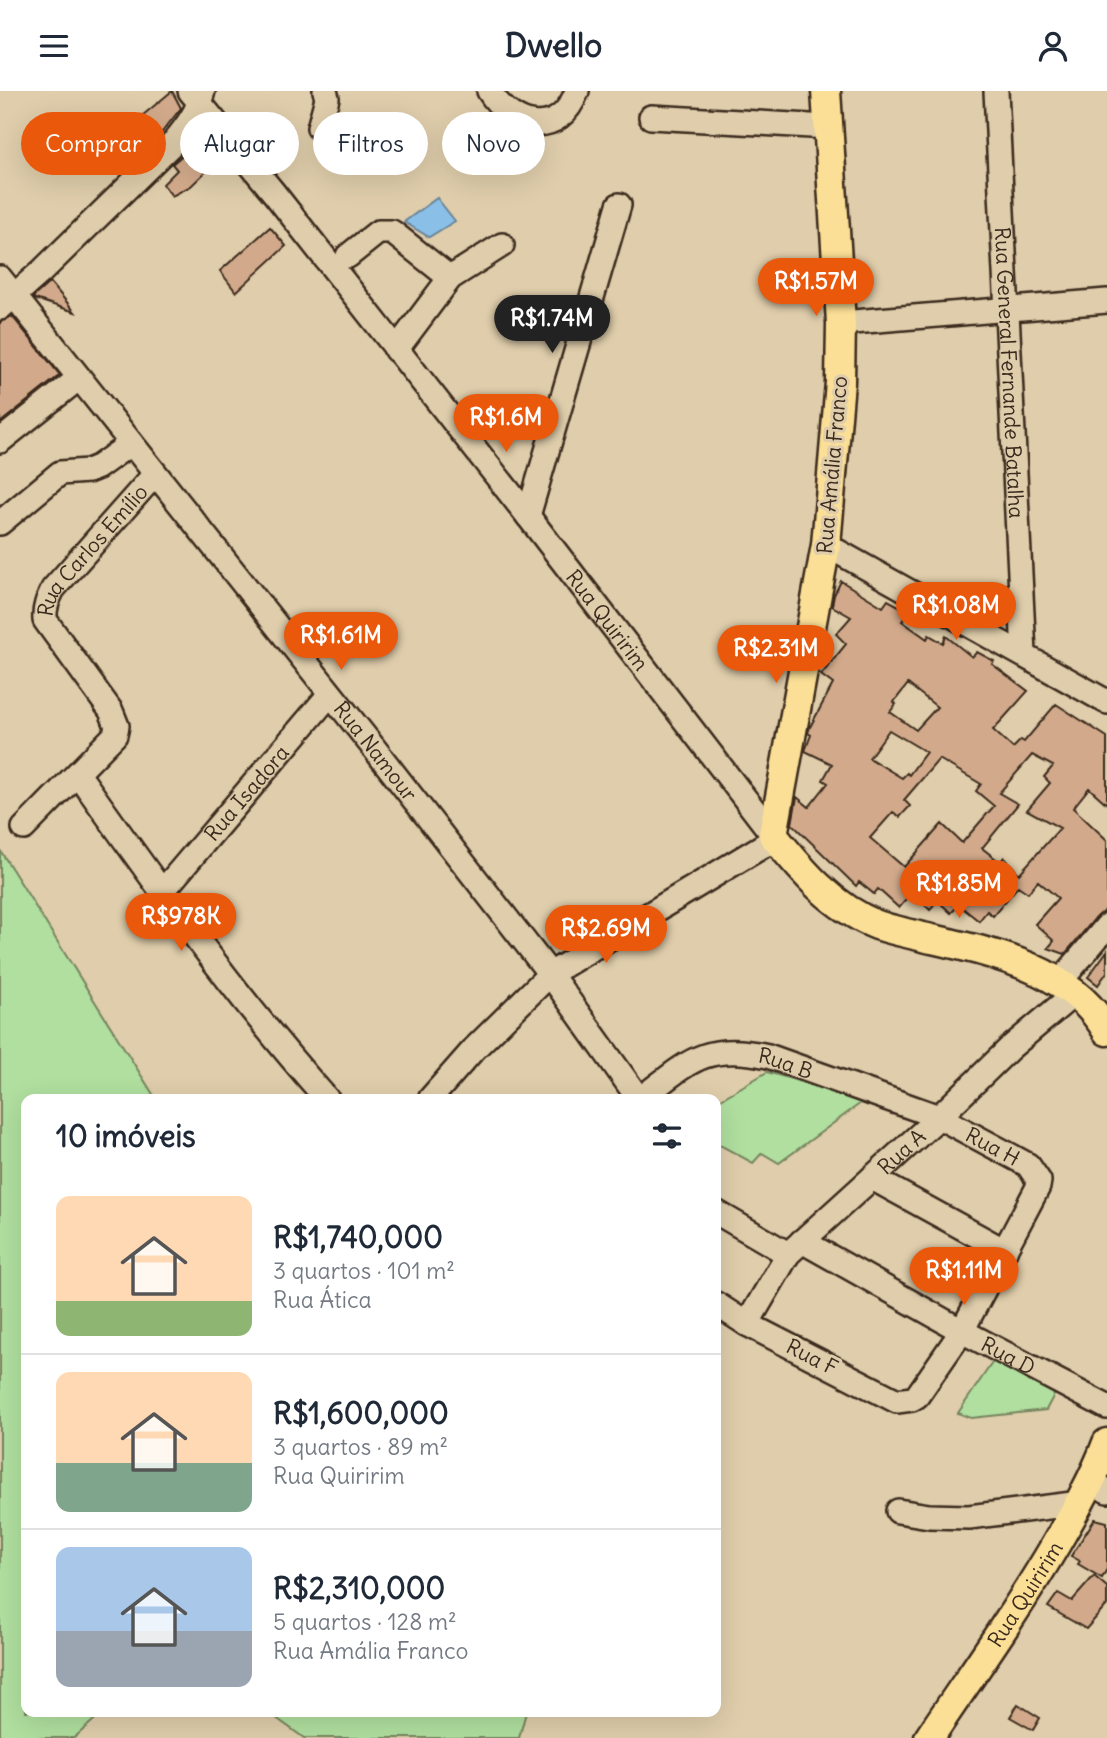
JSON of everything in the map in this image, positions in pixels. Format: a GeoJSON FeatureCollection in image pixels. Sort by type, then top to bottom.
{"type":"FeatureCollection","features":[{"type":"Feature","properties":{"kind":"main road","name":"Rua Amália Franco"},"geometry":{"type":"LineString","coordinates":[[773,835],[826,545],[840,382],[841,323],[826,91]]}},
{"type":"Feature","properties":{"kind":"main road","name":"Rua Quiririm"},"geometry":{"type":"LineString","coordinates":[[773,835],[804,874],[834,901],[854,913],[876,925],[1011,959],[1066,988],[1090,1009],[1107,1031]]}},
{"type":"Feature","properties":{"kind":"main road","name":"Rua Quiririm"},"geometry":{"type":"LineString","coordinates":[[929,1738],[1093,1492],[1107,1443]]}},
{"type":"Feature","properties":{"kind":"street"},"geometry":{"type":"LineString","coordinates":[[323,112],[327,98],[325,91]]}},
{"type":"Feature","properties":{"kind":"street"},"geometry":{"type":"LineString","coordinates":[[489,91],[495,100],[518,119],[536,125],[556,121],[566,112],[578,91]]}},
{"type":"Feature","properties":{"kind":"street","name":"Rua General Fernande Batalha"},"geometry":{"type":"LineString","coordinates":[[996,91],[1024,654]]}},
{"type":"Feature","properties":{"kind":"street"},"geometry":{"type":"LineString","coordinates":[[7,302],[164,152],[189,124],[198,95]]}},
{"type":"Feature","properties":{"kind":"street","name":"Rua Quiririm"},"geometry":{"type":"LineString","coordinates":[[198,95],[528,516],[773,835]]}},
{"type":"Feature","properties":{"kind":"street"},"geometry":{"type":"LineString","coordinates":[[651,117],[828,127]]}},
{"type":"Feature","properties":{"kind":"street"},"geometry":{"type":"LineString","coordinates":[[528,516],[619,205]]}},
{"type":"Feature","properties":{"kind":"street"},"geometry":{"type":"LineString","coordinates":[[348,256],[378,232],[392,232],[450,278]]}},
{"type":"Feature","properties":{"kind":"street"},"geometry":{"type":"LineString","coordinates":[[396,350],[450,278],[502,245]]}},
{"type":"Feature","properties":{"kind":"street","name":"Rua Namour"},"geometry":{"type":"LineString","coordinates":[[0,278],[7,302],[79,378],[550,974],[636,1094]]}},
{"type":"Feature","properties":{"kind":"street"},"geometry":{"type":"LineString","coordinates":[[841,323],[1107,301]]}},
{"type":"Feature","properties":{"kind":"street"},"geometry":{"type":"LineString","coordinates":[[0,441],[79,378]]}},
{"type":"Feature","properties":{"kind":"street"},"geometry":{"type":"LineString","coordinates":[[0,523],[60,473],[98,467],[130,444]]}},
{"type":"Feature","properties":{"kind":"street","name":"Rua Carlos Emílio"},"geometry":{"type":"LineString","coordinates":[[24,828],[115,734],[117,726],[111,711],[45,620],[44,611],[53,589],[155,474]]}},
{"type":"Feature","properties":{"kind":"street"},"geometry":{"type":"LineString","coordinates":[[826,545],[1107,702]]}},
{"type":"Feature","properties":{"kind":"street","name":"Rua Isadora"},"geometry":{"type":"LineString","coordinates":[[162,892],[330,694]]}},
{"type":"Feature","properties":{"kind":"street"},"geometry":{"type":"LineString","coordinates":[[78,774],[162,892],[275,1040],[323,1094]]}},
{"type":"Feature","properties":{"kind":"street"},"geometry":{"type":"LineString","coordinates":[[434,1094],[474,1049],[550,974],[766,844],[773,835]]}},
{"type":"Feature","properties":{"kind":"street","name":"Rua A"},"geometry":{"type":"LineString","coordinates":[[747,1324],[795,1247],[939,1117],[1010,1048],[1066,988],[1107,926]]}},
{"type":"Feature","properties":{"kind":"street","name":"Rua B"},"geometry":{"type":"LineString","coordinates":[[647,1094],[701,1056],[722,1050],[746,1051],[939,1117]]}},
{"type":"Feature","properties":{"kind":"street","name":"Rua H"},"geometry":{"type":"LineString","coordinates":[[912,1399],[917,1396],[962,1331],[1039,1181],[1028,1165],[939,1117]]}},
{"type":"Feature","properties":{"kind":"street"},"geometry":{"type":"LineString","coordinates":[[872,1178],[1005,1251]]}},
{"type":"Feature","properties":{"kind":"street","name":"Rua D"},"geometry":{"type":"LineString","coordinates":[[721,1214],[795,1247],[1107,1407]]}},
{"type":"Feature","properties":{"kind":"street","name":"Rua F"},"geometry":{"type":"LineString","coordinates":[[721,1307],[747,1324],[897,1401],[912,1399]]}},
{"type":"Feature","properties":{"kind":"street"},"geometry":{"type":"LineString","coordinates":[[898,1511],[929,1516],[970,1517],[1093,1492]]}},
{"type":"Feature","properties":{"kind":"green space"},"geometry":{"type":"Polygon","coordinates":[[[0,850],[153,1094],[21,1094],[21,1717],[97,1717],[74,1738],[0,1738],[0,850]]]}},
{"type":"Feature","properties":{"kind":"green space"},"geometry":{"type":"Polygon","coordinates":[[[767,1072],[865,1100],[779,1163],[762,1153],[753,1163],[721,1146],[721,1099],[767,1072]]]}},
{"type":"Feature","properties":{"kind":"green space"},"geometry":{"type":"Polygon","coordinates":[[[994,1360],[1055,1393],[1046,1410],[971,1418],[958,1413],[994,1360]]]}},
{"type":"Feature","properties":{"kind":"green space"},"geometry":{"type":"Polygon","coordinates":[[[275,1717],[525,1717],[519,1738],[304,1738],[275,1717]]]}},
{"type":"Feature","properties":{"kind":"water"},"geometry":{"type":"Polygon","coordinates":[[[437,198],[455,221],[429,237],[404,222],[437,198]]]}},
{"type":"Feature","properties":{"kind":"building"},"geometry":{"type":"Polygon","coordinates":[[[172,91],[181,108],[166,127],[166,112],[147,112],[172,91]]]}},
{"type":"Feature","properties":{"kind":"building"},"geometry":{"type":"Polygon","coordinates":[[[180,157],[180,175],[202,175],[191,186],[172,196],[163,184],[177,170],[172,164],[180,157]]]}},
{"type":"Feature","properties":{"kind":"building"},"geometry":{"type":"Polygon","coordinates":[[[270,227],[286,246],[236,292],[220,271],[270,227]]]}},
{"type":"Feature","properties":{"kind":"building"},"geometry":{"type":"Polygon","coordinates":[[[50,282],[75,312],[33,297],[50,282]]]}},
{"type":"Feature","properties":{"kind":"building"},"geometry":{"type":"Polygon","coordinates":[[[12,316],[60,375],[0,423],[0,322],[12,316]]]}},
{"type":"Feature","properties":{"kind":"building"},"geometry":{"type":"Polygon","coordinates":[[[841,581],[883,607],[888,600],[910,612],[902,621],[927,639],[929,635],[943,643],[946,636],[972,657],[977,652],[994,661],[992,664],[1028,691],[993,730],[1013,748],[1021,740],[1024,742],[1056,704],[1107,737],[1107,804],[1089,788],[1073,808],[1107,840],[1107,909],[1096,917],[1065,954],[1048,948],[1054,941],[1035,924],[1058,898],[1038,881],[1028,893],[1018,886],[993,916],[987,911],[979,921],[959,905],[951,913],[937,900],[930,910],[912,893],[899,908],[878,889],[874,894],[859,882],[856,886],[792,824],[797,797],[809,807],[828,783],[823,780],[832,764],[805,751],[811,735],[808,733],[810,727],[833,684],[821,675],[846,644],[836,634],[851,617],[832,606],[841,581]],[[908,684],[894,702],[896,704],[890,712],[916,730],[937,707],[908,684]],[[889,730],[869,758],[902,778],[907,773],[909,775],[926,752],[889,730]],[[1032,755],[999,793],[1018,804],[982,848],[1000,862],[1004,857],[1019,874],[1060,828],[1027,810],[1050,783],[1044,777],[1053,766],[1032,755]],[[939,759],[904,800],[910,806],[900,817],[893,812],[870,838],[904,867],[942,824],[962,843],[994,806],[976,791],[981,784],[939,759]]]}},
{"type":"Feature","properties":{"kind":"building"},"geometry":{"type":"Polygon","coordinates":[[[1107,951],[1107,972],[1098,985],[1088,977],[1107,951]]]}},
{"type":"Feature","properties":{"kind":"building"},"geometry":{"type":"Polygon","coordinates":[[[1095,1519],[1107,1522],[1107,1569],[1102,1578],[1078,1564],[1080,1561],[1071,1556],[1095,1519]]]}},
{"type":"Feature","properties":{"kind":"building"},"geometry":{"type":"Polygon","coordinates":[[[1094,1576],[1107,1587],[1107,1605],[1086,1629],[1048,1607],[1058,1593],[1072,1601],[1094,1576]]]}},
{"type":"Feature","properties":{"kind":"building"},"geometry":{"type":"Polygon","coordinates":[[[1018,1704],[1040,1718],[1033,1730],[1010,1717],[1018,1704]]]}}]}
